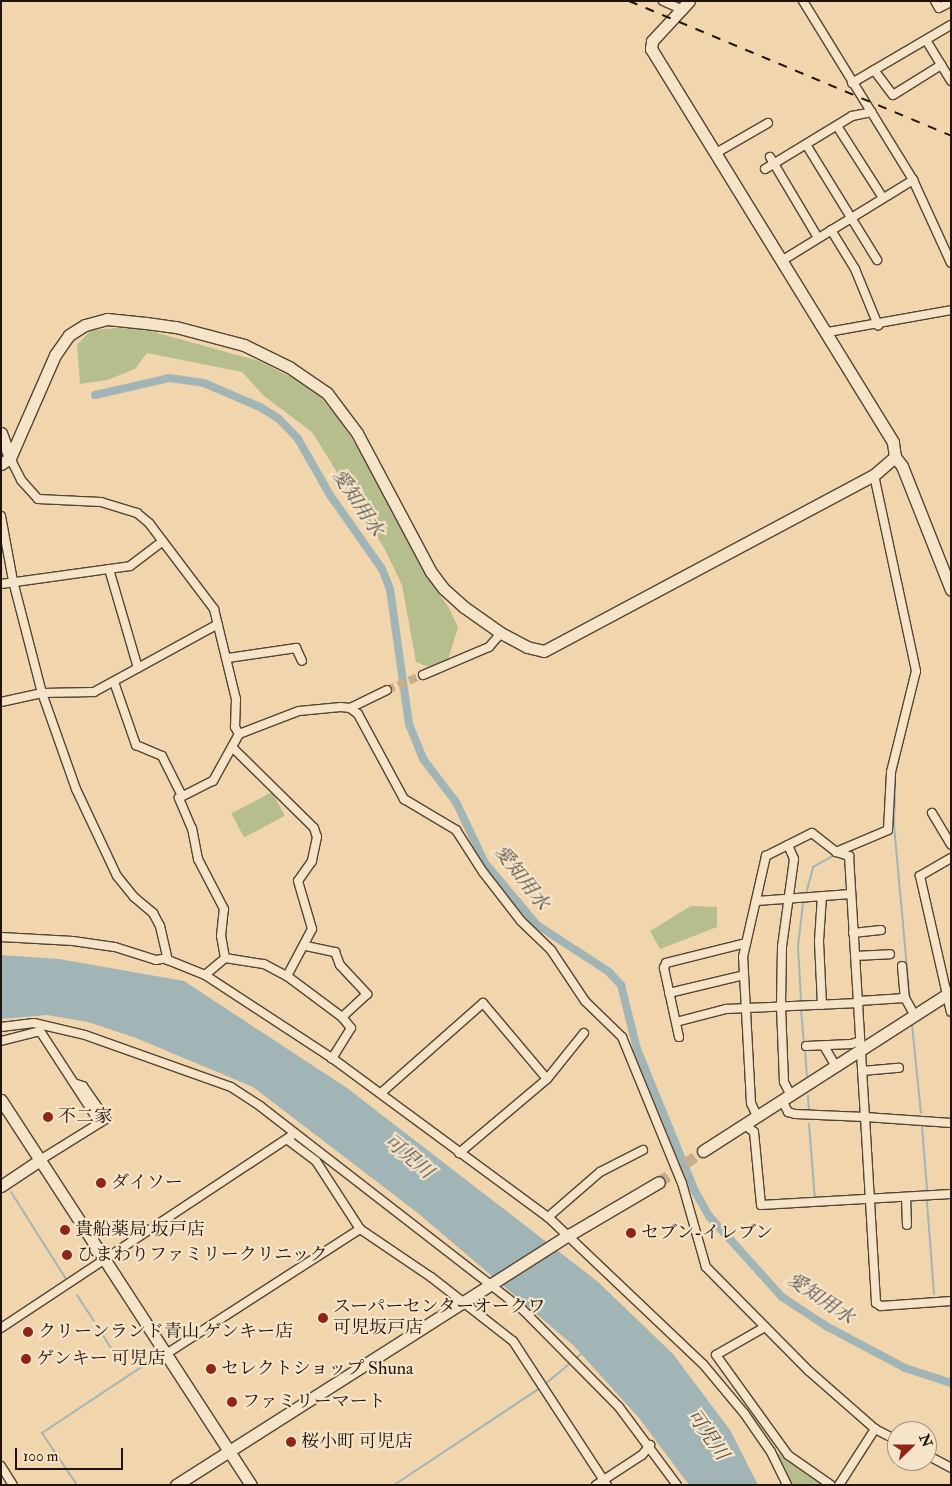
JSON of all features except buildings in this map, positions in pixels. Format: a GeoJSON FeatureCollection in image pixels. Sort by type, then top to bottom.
{"type":"FeatureCollection","features":[{"type":"Feature","properties":{"kind":"street"},"geometry":{"type":"LineString","coordinates":[[663,1],[686,5]]}},
{"type":"Feature","properties":{"kind":"street"},"geometry":{"type":"LineString","coordinates":[[803,1],[852,83],[914,180],[951,263]]}},
{"type":"Feature","properties":{"kind":"street"},"geometry":{"type":"LineString","coordinates":[[935,1],[939,8],[951,2]]}},
{"type":"Feature","properties":{"kind":"street"},"geometry":{"type":"LineString","coordinates":[[686,5],[650,45],[828,332],[893,442],[895,457],[902,466],[951,590]]}},
{"type":"Feature","properties":{"kind":"street"},"geometry":{"type":"LineString","coordinates":[[852,83],[951,25]]}},
{"type":"Feature","properties":{"kind":"street"},"geometry":{"type":"LineString","coordinates":[[926,40],[951,81]]}},
{"type":"Feature","properties":{"kind":"street"},"geometry":{"type":"LineString","coordinates":[[874,70],[893,95],[941,65]]}},
{"type":"Feature","properties":{"kind":"street"},"geometry":{"type":"LineString","coordinates":[[765,168],[772,161],[807,146],[852,116],[872,112]]}},
{"type":"Feature","properties":{"kind":"street"},"geometry":{"type":"LineString","coordinates":[[716,153],[768,123]]}},
{"type":"Feature","properties":{"kind":"street"},"geometry":{"type":"LineString","coordinates":[[837,126],[883,198]]}},
{"type":"Feature","properties":{"kind":"street"},"geometry":{"type":"LineString","coordinates":[[807,146],[877,260]]}},
{"type":"Feature","properties":{"kind":"street"},"geometry":{"type":"LineString","coordinates":[[772,161],[818,238]]}},
{"type":"Feature","properties":{"kind":"street"},"geometry":{"type":"LineString","coordinates":[[783,260],[914,180]]}},
{"type":"Feature","properties":{"kind":"street"},"geometry":{"type":"LineString","coordinates":[[831,230],[855,269],[878,325]]}},
{"type":"Feature","properties":{"kind":"street"},"geometry":{"type":"LineString","coordinates":[[828,332],[878,325],[951,310]]}},
{"type":"Feature","properties":{"kind":"street"},"geometry":{"type":"LineString","coordinates":[[6,461],[55,355],[69,335],[85,325],[107,320],[156,324],[244,345],[306,376],[327,393],[378,467],[432,572],[464,607],[501,633],[527,647],[544,651],[560,645],[874,475],[895,457]]}},
{"type":"Feature","properties":{"kind":"street"},"geometry":{"type":"LineString","coordinates":[[1,433],[6,461],[29,492],[38,499],[84,500],[137,513],[163,540],[205,594],[218,624],[228,658],[236,699],[235,727],[239,734]]}},
{"type":"Feature","properties":{"kind":"street"},"geometry":{"type":"LineString","coordinates":[[836,852],[888,830],[891,772],[916,671],[874,475]]}},
{"type":"Feature","properties":{"kind":"street"},"geometry":{"type":"LineString","coordinates":[[1,516],[12,581],[42,693],[85,809],[117,876],[157,920],[167,958]]}},
{"type":"Feature","properties":{"kind":"street"},"geometry":{"type":"LineString","coordinates":[[1,584],[12,581],[108,570],[138,563],[163,540]]}},
{"type":"Feature","properties":{"kind":"street"},"geometry":{"type":"LineString","coordinates":[[108,570],[138,668]]}},
{"type":"Feature","properties":{"kind":"street"},"geometry":{"type":"LineString","coordinates":[[1,702],[42,693],[86,693],[114,682],[218,624]]}},
{"type":"Feature","properties":{"kind":"street"},"geometry":{"type":"LineString","coordinates":[[423,675],[488,647],[501,633]]}},
{"type":"Feature","properties":{"kind":"street"},"geometry":{"type":"LineString","coordinates":[[228,658],[296,648],[302,661]]}},
{"type":"Feature","properties":{"kind":"street"},"geometry":{"type":"LineString","coordinates":[[114,682],[136,745],[162,756],[181,794],[179,801],[192,829],[198,860],[224,909],[221,936],[225,958]]}},
{"type":"Feature","properties":{"kind":"street"},"geometry":{"type":"LineString","coordinates":[[181,794],[213,781],[239,734],[300,711],[350,708],[387,690]]}},
{"type":"Feature","properties":{"kind":"street"},"geometry":{"type":"LineString","coordinates":[[350,708],[358,714],[404,799],[456,830],[483,872],[521,920],[551,950],[585,1001],[622,1037],[682,1183],[706,1267],[765,1327],[875,1429],[887,1435]]}},
{"type":"Feature","properties":{"kind":"street"},"geometry":{"type":"LineString","coordinates":[[232,747],[314,828],[317,837],[312,861],[298,881],[312,928],[306,946],[287,976]]}},
{"type":"Feature","properties":{"kind":"street"},"geometry":{"type":"LineString","coordinates":[[932,813],[951,845]]}},
{"type":"Feature","properties":{"kind":"street"},"geometry":{"type":"LineString","coordinates":[[757,1116],[751,1104],[744,975],[746,943],[758,901],[766,856],[812,833],[836,852],[848,856],[859,1002],[876,1303],[881,1306],[951,1301]]}},
{"type":"Feature","properties":{"kind":"street"},"geometry":{"type":"LineString","coordinates":[[788,845],[794,859],[781,961],[784,1082],[788,1112],[795,1114],[951,1123]]}},
{"type":"Feature","properties":{"kind":"street"},"geometry":{"type":"LineString","coordinates":[[951,858],[920,876],[949,993],[951,1012]]}},
{"type":"Feature","properties":{"kind":"street"},"geometry":{"type":"LineString","coordinates":[[758,901],[850,894]]}},
{"type":"Feature","properties":{"kind":"street"},"geometry":{"type":"LineString","coordinates":[[822,896],[819,942],[822,1005]]}},
{"type":"Feature","properties":{"kind":"street"},"geometry":{"type":"LineString","coordinates":[[853,933],[881,930]]}},
{"type":"Feature","properties":{"kind":"street"},"geometry":{"type":"LineString","coordinates":[[1,937],[74,941],[115,947],[156,960],[167,958],[205,975],[332,1058],[548,1217],[569,1235],[703,1364],[744,1412],[771,1452],[787,1485]]}},
{"type":"Feature","properties":{"kind":"street"},"geometry":{"type":"LineString","coordinates":[[679,1037],[664,968],[669,961],[746,943]]}},
{"type":"Feature","properties":{"kind":"street"},"geometry":{"type":"LineString","coordinates":[[306,946],[335,952],[340,964],[367,994],[342,1017]]}},
{"type":"Feature","properties":{"kind":"street"},"geometry":{"type":"LineString","coordinates":[[855,956],[890,954]]}},
{"type":"Feature","properties":{"kind":"street"},"geometry":{"type":"LineString","coordinates":[[205,975],[225,958],[264,964],[287,976],[342,1017],[351,1028],[350,1033],[332,1058]]}},
{"type":"Feature","properties":{"kind":"street"},"geometry":{"type":"LineString","coordinates":[[902,966],[905,998],[915,1016]]}},
{"type":"Feature","properties":{"kind":"street"},"geometry":{"type":"LineString","coordinates":[[669,993],[744,975]]}},
{"type":"Feature","properties":{"kind":"street"},"geometry":{"type":"LineString","coordinates":[[703,1151],[836,1067],[860,1045],[915,1016],[949,993]]}},
{"type":"Feature","properties":{"kind":"street"},"geometry":{"type":"LineString","coordinates":[[676,1022],[746,1008],[822,1005],[905,998]]}},
{"type":"Feature","properties":{"kind":"street"},"geometry":{"type":"LineString","coordinates":[[381,1093],[483,1003],[548,1079]]}},
{"type":"Feature","properties":{"kind":"street"},"geometry":{"type":"LineString","coordinates":[[27,1024],[34,1032]]}},
{"type":"Feature","properties":{"kind":"street"},"geometry":{"type":"LineString","coordinates":[[1,1027],[27,1024],[85,1034],[230,1087],[494,1284],[575,1360],[650,1445],[677,1485]]}},
{"type":"Feature","properties":{"kind":"street"},"geometry":{"type":"LineString","coordinates":[[1,1042],[40,1031],[94,1114]]}},
{"type":"Feature","properties":{"kind":"street"},"geometry":{"type":"LineString","coordinates":[[459,1153],[548,1079],[584,1033]]}},
{"type":"Feature","properties":{"kind":"street"},"geometry":{"type":"LineString","coordinates":[[806,1046],[860,1045]]}},
{"type":"Feature","properties":{"kind":"street"},"geometry":{"type":"LineString","coordinates":[[824,1046],[836,1067]]}},
{"type":"Feature","properties":{"kind":"street"},"geometry":{"type":"LineString","coordinates":[[862,1071],[899,1068]]}},
{"type":"Feature","properties":{"kind":"street"},"geometry":{"type":"LineString","coordinates":[[1,1186],[106,1119],[83,1086],[74,1083]]}},
{"type":"Feature","properties":{"kind":"street"},"geometry":{"type":"LineString","coordinates":[[1,1100],[251,1485]]}},
{"type":"Feature","properties":{"kind":"street"},"geometry":{"type":"LineString","coordinates":[[745,1125],[754,1132],[761,1205],[951,1194]]}},
{"type":"Feature","properties":{"kind":"street"},"geometry":{"type":"LineString","coordinates":[[1,1328],[288,1140],[294,1134]]}},
{"type":"Feature","properties":{"kind":"street"},"geometry":{"type":"LineString","coordinates":[[288,1140],[316,1161],[360,1229],[463,1302],[513,1341],[605,1482]]}},
{"type":"Feature","properties":{"kind":"street"},"geometry":{"type":"LineString","coordinates":[[548,1217],[600,1172],[643,1150]]}},
{"type":"Feature","properties":{"kind":"street"},"geometry":{"type":"LineString","coordinates":[[176,1485],[569,1235],[659,1182]]}},
{"type":"Feature","properties":{"kind":"street"},"geometry":{"type":"LineString","coordinates":[[906,1197],[907,1225]]}},
{"type":"Feature","properties":{"kind":"street"},"geometry":{"type":"LineString","coordinates":[[166,1354],[360,1229]]}},
{"type":"Feature","properties":{"kind":"street"},"geometry":{"type":"LineString","coordinates":[[765,1327],[716,1356],[788,1455],[830,1485]]}},
{"type":"Feature","properties":{"kind":"street"},"geometry":{"type":"LineString","coordinates":[[839,1485],[875,1429]]}},
{"type":"Feature","properties":{"kind":"street"},"geometry":{"type":"LineString","coordinates":[[596,1485],[605,1482],[642,1455],[650,1445]]}},
{"type":"Feature","properties":{"kind":"street"},"geometry":{"type":"LineString","coordinates":[[937,1460],[951,1468]]}},
{"type":"Feature","properties":{"kind":"street"},"geometry":{"type":"LineString","coordinates":[[1,1466],[14,1485]]}},
{"type":"Feature","properties":{"kind":"green space"},"geometry":{"type":"Polygon","coordinates":[[[143,329],[259,361],[313,388],[341,422],[376,476],[432,584],[449,608],[458,627],[448,660],[431,668],[416,662],[402,585],[384,548],[312,432],[264,396],[242,372],[147,353],[135,369],[107,380],[80,384],[77,345],[91,330],[143,329]]]}},
{"type":"Feature","properties":{"kind":"green space"},"geometry":{"type":"Polygon","coordinates":[[[272,792],[285,816],[244,837],[231,814],[272,792]]]}},
{"type":"Feature","properties":{"kind":"green space"},"geometry":{"type":"Polygon","coordinates":[[[691,906],[717,907],[717,927],[660,949],[650,931],[691,906]]]}},
{"type":"Feature","properties":{"kind":"green space"},"geometry":{"type":"Polygon","coordinates":[[[771,1452],[788,1455],[831,1485],[787,1485],[771,1452]]]}},
{"type":"Feature","properties":{"kind":"water","name":"可児川"},"geometry":{"type":"Polygon","coordinates":[[[1,955],[59,959],[184,981],[347,1088],[597,1281],[673,1354],[730,1430],[758,1485],[689,1485],[639,1418],[574,1346],[419,1214],[253,1087],[136,1038],[88,1022],[47,1015],[1,1019],[1,955]]]}},
{"type":"Feature","properties":{"kind":"waterway","name":"愛知用水"},"geometry":{"type":"LineString","coordinates":[[95,395],[169,378],[204,383],[260,407],[279,419],[298,439],[330,495],[382,569],[390,589],[409,724],[423,759],[456,802],[485,863],[537,925],[609,972],[621,985],[637,1049],[695,1191],[709,1216],[782,1297],[826,1326],[905,1368],[951,1383]]}},
{"type":"Feature","properties":{"kind":"waterway"},"geometry":{"type":"LineString","coordinates":[[910,1001],[894,824],[895,774],[919,674]]}},
{"type":"Feature","properties":{"kind":"waterway"},"geometry":{"type":"LineString","coordinates":[[806,894],[813,867],[836,854]]}},
{"type":"Feature","properties":{"kind":"waterway"},"geometry":{"type":"LineString","coordinates":[[801,1000],[798,946],[803,903]]}},
{"type":"Feature","properties":{"kind":"waterway"},"geometry":{"type":"LineString","coordinates":[[801,1009],[804,1044]]}},
{"type":"Feature","properties":{"kind":"waterway"},"geometry":{"type":"LineString","coordinates":[[912,1025],[921,1113]]}},
{"type":"Feature","properties":{"kind":"waterway"},"geometry":{"type":"LineString","coordinates":[[805,1049],[807,1076]]}},
{"type":"Feature","properties":{"kind":"waterway"},"geometry":{"type":"LineString","coordinates":[[808,1096],[809,1111]]}},
{"type":"Feature","properties":{"kind":"waterway"},"geometry":{"type":"LineString","coordinates":[[809,1124],[815,1200]]}},
{"type":"Feature","properties":{"kind":"waterway"},"geometry":{"type":"LineString","coordinates":[[922,1126],[927,1190]]}},
{"type":"Feature","properties":{"kind":"waterway"},"geometry":{"type":"LineString","coordinates":[[11,1192],[66,1279]]}},
{"type":"Feature","properties":{"kind":"waterway"},"geometry":{"type":"LineString","coordinates":[[927,1202],[934,1294]]}},
{"type":"Feature","properties":{"kind":"waterway"},"geometry":{"type":"LineString","coordinates":[[77,1295],[94,1321]]}},
{"type":"Feature","properties":{"kind":"waterway"},"geometry":{"type":"LineString","coordinates":[[99,1329],[119,1361]]}},
{"type":"Feature","properties":{"kind":"waterway"},"geometry":{"type":"LineString","coordinates":[[574,1360],[582,1353]]}},
{"type":"Feature","properties":{"kind":"waterway"},"geometry":{"type":"LineString","coordinates":[[77,1485],[42,1433],[158,1356]]}},
{"type":"Feature","properties":{"kind":"waterway"},"geometry":{"type":"LineString","coordinates":[[544,1385],[570,1363]]}},
{"type":"Feature","properties":{"kind":"waterway"},"geometry":{"type":"LineString","coordinates":[[394,1485],[540,1388]]}},
{"type":"Feature","properties":{"kind":"tunnel"},"geometry":{"type":"LineString","coordinates":[[387,690],[423,675]]}},
{"type":"Feature","properties":{"kind":"tunnel"},"geometry":{"type":"LineString","coordinates":[[659,1182],[703,1151]]}},
{"type":"Feature","properties":{"kind":"railway"},"geometry":{"type":"LineString","coordinates":[[629,1],[951,136]]}},
{"type":"Feature","properties":{"kind":"place","name":"不二家"},"geometry":{"type":"Point","coordinates":[48,1117]}},
{"type":"Feature","properties":{"kind":"place","name":"ダイソー"},"geometry":{"type":"Point","coordinates":[101,1183]}},
{"type":"Feature","properties":{"kind":"place","name":"貴船薬局 坂戸店"},"geometry":{"type":"Point","coordinates":[65,1230]}},
{"type":"Feature","properties":{"kind":"place","name":"セブン-イレブン"},"geometry":{"type":"Point","coordinates":[631,1233]}},
{"type":"Feature","properties":{"kind":"place","name":"ひまわりファミリークリニック"},"geometry":{"type":"Point","coordinates":[67,1255]}},
{"type":"Feature","properties":{"kind":"place","name":"スーパーセンターオークワ 可児坂戸店"},"geometry":{"type":"Point","coordinates":[323,1318]}},
{"type":"Feature","properties":{"kind":"place","name":"クリーンランド青山 ゲンキー店"},"geometry":{"type":"Point","coordinates":[28,1332]}},
{"type":"Feature","properties":{"kind":"place","name":"ゲンキー 可児店"},"geometry":{"type":"Point","coordinates":[26,1359]}},
{"type":"Feature","properties":{"kind":"place","name":"セレクトショップ Shuna"},"geometry":{"type":"Point","coordinates":[211,1369]}},
{"type":"Feature","properties":{"kind":"place","name":"ファミリーマート"},"geometry":{"type":"Point","coordinates":[232,1402]}},
{"type":"Feature","properties":{"kind":"place","name":"桜小町 可児店"},"geometry":{"type":"Point","coordinates":[291,1442]}}]}
